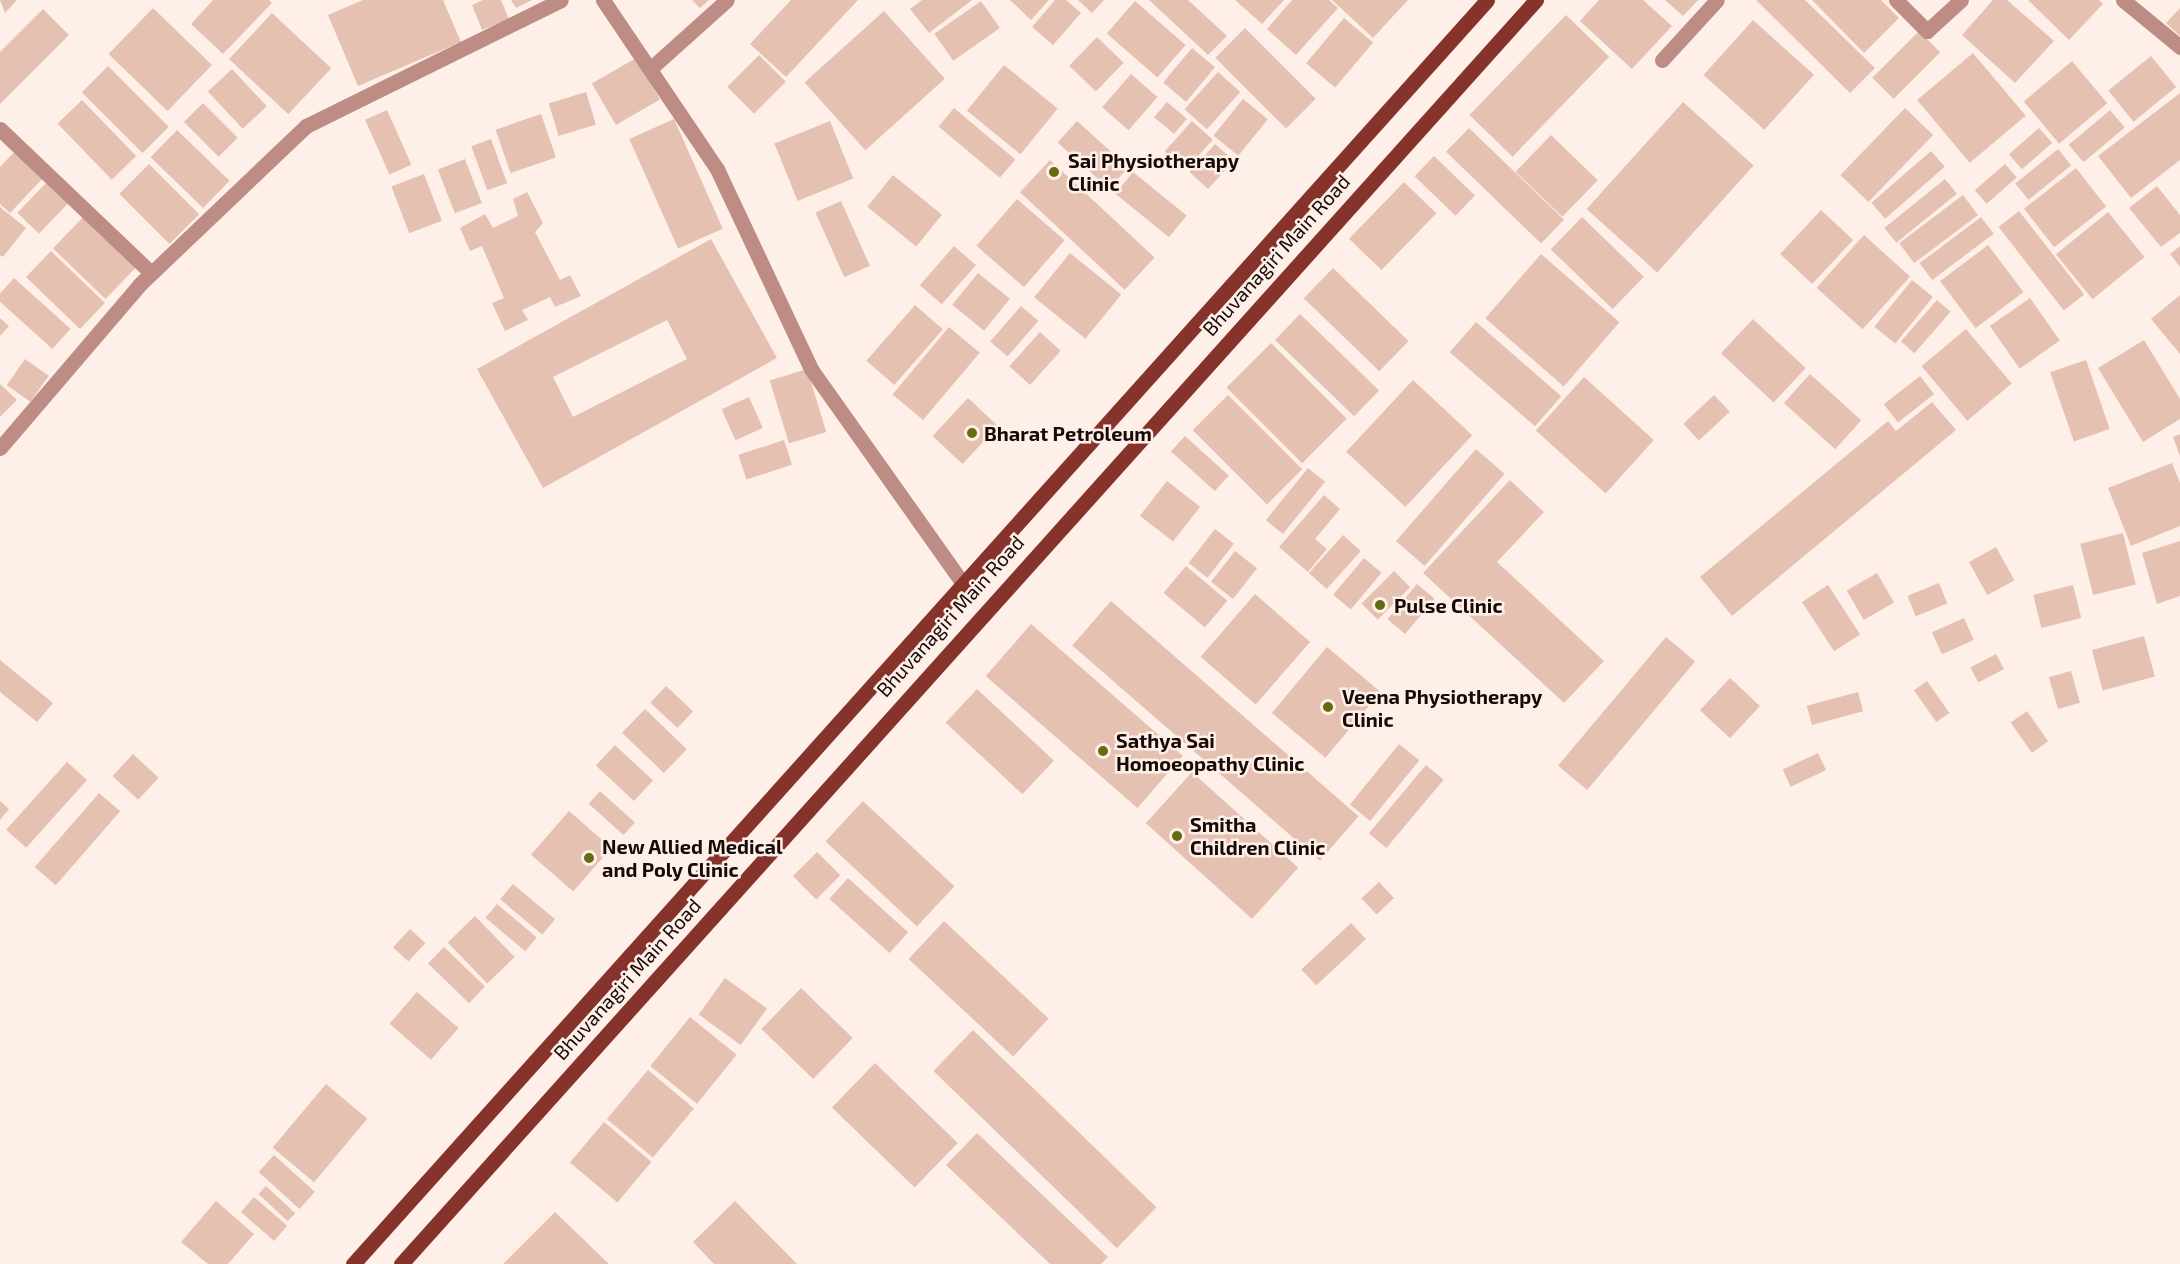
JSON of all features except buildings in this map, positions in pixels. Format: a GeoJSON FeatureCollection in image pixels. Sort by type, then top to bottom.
{"type":"FeatureCollection","features":[{"type":"Feature","properties":{"kind":"main road","name":"Bhuvanagiri Main Road"},"geometry":{"type":"LineString","coordinates":[[353,1264],[962,582],[1487,0]]}},
{"type":"Feature","properties":{"kind":"main road","name":"Bhuvanagiri Main Road"},"geometry":{"type":"LineString","coordinates":[[401,1264],[1536,0]]}},
{"type":"Feature","properties":{"kind":"street"},"geometry":{"type":"LineString","coordinates":[[0,448],[151,273],[306,126],[561,0]]}},
{"type":"Feature","properties":{"kind":"street"},"geometry":{"type":"LineString","coordinates":[[603,0],[717,169],[811,369],[962,582]]}},
{"type":"Feature","properties":{"kind":"street"},"geometry":{"type":"LineString","coordinates":[[650,69],[726,0]]}},
{"type":"Feature","properties":{"kind":"street"},"geometry":{"type":"LineString","coordinates":[[1662,60],[1717,0]]}},
{"type":"Feature","properties":{"kind":"street"},"geometry":{"type":"LineString","coordinates":[[1896,0],[1927,31],[1961,0]]}},
{"type":"Feature","properties":{"kind":"street"},"geometry":{"type":"LineString","coordinates":[[2123,0],[2180,47]]}},
{"type":"Feature","properties":{"kind":"street"},"geometry":{"type":"LineString","coordinates":[[0,129],[151,273]]}},
{"type":"Feature","properties":{"kind":"place","name":"Sai Physiotherapy Clinic"},"geometry":{"type":"Point","coordinates":[1054,172]}},
{"type":"Feature","properties":{"kind":"place","name":"Bharat Petroleum"},"geometry":{"type":"Point","coordinates":[972,433]}},
{"type":"Feature","properties":{"kind":"place","name":"Pulse Clinic"},"geometry":{"type":"Point","coordinates":[1380,605]}},
{"type":"Feature","properties":{"kind":"place","name":"Veena Physiotherapy Clinic"},"geometry":{"type":"Point","coordinates":[1328,707]}},
{"type":"Feature","properties":{"kind":"place","name":"Sathya Sai Homoeopathy Clinic"},"geometry":{"type":"Point","coordinates":[1103,751]}},
{"type":"Feature","properties":{"kind":"place","name":"Smitha Children Clinic"},"geometry":{"type":"Point","coordinates":[1177,836]}},
{"type":"Feature","properties":{"kind":"place","name":"New Allied Medical and Poly Clinic"},"geometry":{"type":"Point","coordinates":[589,858]}}]}
